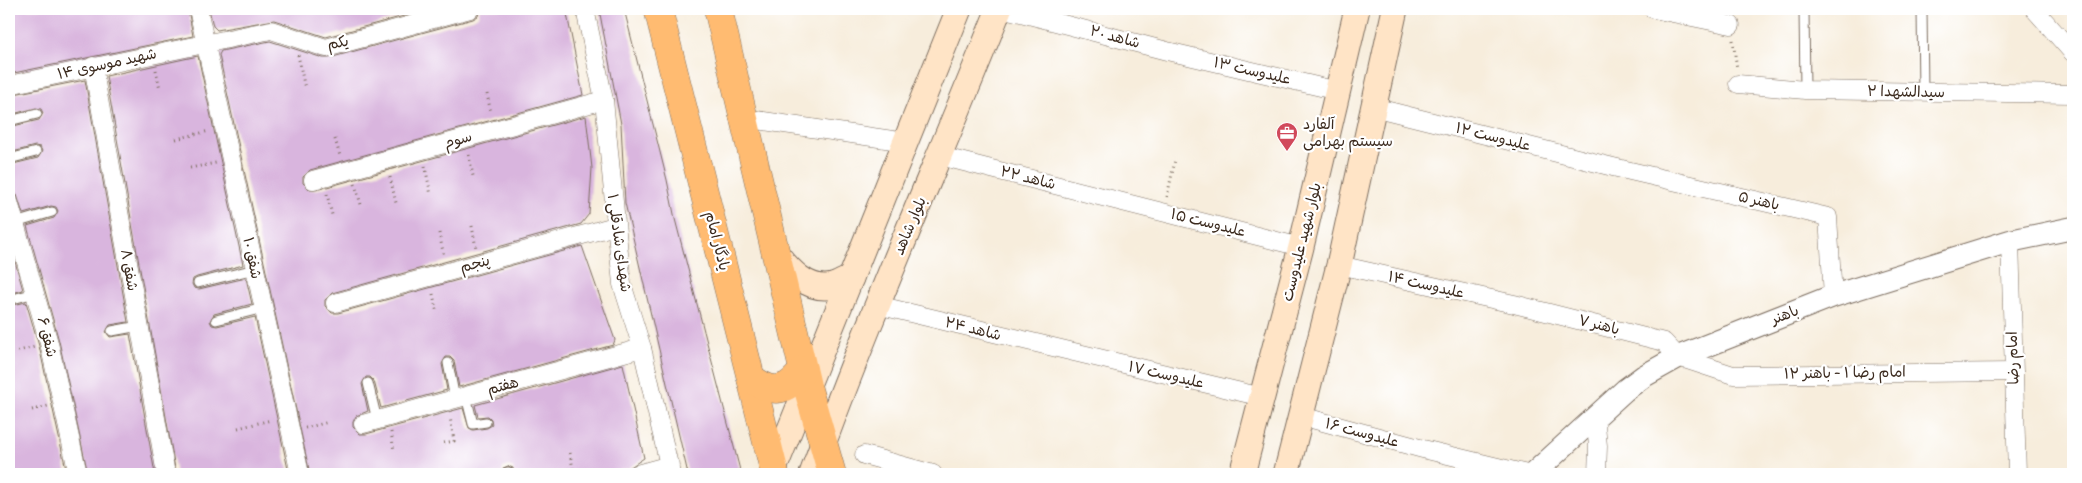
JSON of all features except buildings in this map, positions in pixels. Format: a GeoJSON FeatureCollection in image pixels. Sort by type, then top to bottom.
{"type":"FeatureCollection","features":[{"type":"Feature","properties":{"kind":"main road","name":"یادگار امام"},"geometry":{"type":"LineString","coordinates":[[658,9],[774,473]]}},
{"type":"Feature","properties":{"kind":"main road"},"geometry":{"type":"LineString","coordinates":[[718,9],[805,378],[832,474]]}},
{"type":"Feature","properties":{"kind":"main road"},"geometry":{"type":"LineString","coordinates":[[774,473],[805,378],[851,278],[959,9]]}},
{"type":"Feature","properties":{"kind":"main road","name":"بلوار شاهد"},"geometry":{"type":"LineString","coordinates":[[812,474],[877,305],[999,9]]}},
{"type":"Feature","properties":{"kind":"main road","name":"بلوار شهید علیدوست"},"geometry":{"type":"LineString","coordinates":[[1242,474],[1301,247],[1357,9]]}},
{"type":"Feature","properties":{"kind":"main road"},"geometry":{"type":"LineString","coordinates":[[1286,474],[1339,265],[1395,9]]}},
{"type":"Feature","properties":{"kind":"main road"},"geometry":{"type":"LineString","coordinates":[[1350,41],[1386,51]]}},
{"type":"Feature","properties":{"kind":"main road"},"geometry":{"type":"LineString","coordinates":[[775,252],[786,267],[798,278],[816,287],[833,286],[851,278]]}},
{"type":"Feature","properties":{"kind":"main road"},"geometry":{"type":"LineString","coordinates":[[751,378],[766,388],[778,389],[805,378]]}},
{"type":"Feature","properties":{"kind":"street","name":"شفق ۱۰"},"geometry":{"type":"LineString","coordinates":[[198,9],[300,474]]}},
{"type":"Feature","properties":{"kind":"street","name":"یکم"},"geometry":{"type":"LineString","coordinates":[[206,43],[271,30],[326,48],[470,9]]}},
{"type":"Feature","properties":{"kind":"street","name":"شهدای شادقلی ۱"},"geometry":{"type":"LineString","coordinates":[[585,9],[604,100],[622,284],[642,348],[671,470]]}},
{"type":"Feature","properties":{"kind":"street","name":"شاهد ۲۰"},"geometry":{"type":"LineString","coordinates":[[1005,9],[1167,51]]}},
{"type":"Feature","properties":{"kind":"street"},"geometry":{"type":"LineString","coordinates":[[1653,9],[1731,25]]}},
{"type":"Feature","properties":{"kind":"street"},"geometry":{"type":"LineString","coordinates":[[2034,9],[2073,53]]}},
{"type":"Feature","properties":{"kind":"street","name":"شهید موسوی ۱۴"},"geometry":{"type":"LineString","coordinates":[[9,85],[206,43]]}},
{"type":"Feature","properties":{"kind":"street","name":"علیدوست ۱۳"},"geometry":{"type":"LineString","coordinates":[[1167,51],[1338,92]]}},
{"type":"Feature","properties":{"kind":"street","name":"شفق ۸"},"geometry":{"type":"LineString","coordinates":[[93,66],[166,474]]}},
{"type":"Feature","properties":{"kind":"street","name":"سیدالشهدا ۲"},"geometry":{"type":"LineString","coordinates":[[1738,84],[1805,90],[2073,94]]}},
{"type":"Feature","properties":{"kind":"street","name":"سوم"},"geometry":{"type":"LineString","coordinates":[[318,179],[604,100]]}},
{"type":"Feature","properties":{"kind":"street","name":"علیدوست ۱۲"},"geometry":{"type":"LineString","coordinates":[[1373,107],[1613,167]]}},
{"type":"Feature","properties":{"kind":"street"},"geometry":{"type":"LineString","coordinates":[[743,118],[906,142]]}},
{"type":"Feature","properties":{"kind":"street","name":"شاهد ۲۲"},"geometry":{"type":"LineString","coordinates":[[940,156],[1115,200]]}},
{"type":"Feature","properties":{"kind":"street","name":"باهنر ۵"},"geometry":{"type":"LineString","coordinates":[[1613,167],[1828,217],[1833,296]]}},
{"type":"Feature","properties":{"kind":"street","name":"علیدوست ۱۵"},"geometry":{"type":"LineString","coordinates":[[1115,200],[1301,247]]}},
{"type":"Feature","properties":{"kind":"street","name":"شفق ۶"},"geometry":{"type":"LineString","coordinates":[[9,202],[50,351],[78,474]]}},
{"type":"Feature","properties":{"kind":"street","name":"پنجم"},"geometry":{"type":"LineString","coordinates":[[335,303],[615,226]]}},
{"type":"Feature","properties":{"kind":"street","name":"باهنر"},"geometry":{"type":"LineString","coordinates":[[1533,474],[1595,416],[1644,376],[1678,357],[1833,296],[2010,241],[2073,228]]}},
{"type":"Feature","properties":{"kind":"street","name":"امام رضا"},"geometry":{"type":"LineString","coordinates":[[2010,241],[2017,474]]}},
{"type":"Feature","properties":{"kind":"street","name":"علیدوست ۱۴"},"geometry":{"type":"LineString","coordinates":[[1339,265],[1514,304]]}},
{"type":"Feature","properties":{"kind":"street","name":"باهنر ۷"},"geometry":{"type":"LineString","coordinates":[[1514,304],[1664,342],[1678,357]]}},
{"type":"Feature","properties":{"kind":"street","name":"شاهد ۲۴"},"geometry":{"type":"LineString","coordinates":[[877,305],[1070,352]]}},
{"type":"Feature","properties":{"kind":"street","name":"هفتم"},"geometry":{"type":"LineString","coordinates":[[370,422],[642,348]]}},
{"type":"Feature","properties":{"kind":"street","name":"علیدوست ۱۷"},"geometry":{"type":"LineString","coordinates":[[1070,352],[1262,398]]}},
{"type":"Feature","properties":{"kind":"street","name":"امام رضا ۱ - باهنر ۱۲"},"geometry":{"type":"LineString","coordinates":[[1678,357],[1734,374],[2014,372]]}},
{"type":"Feature","properties":{"kind":"street","name":"علیدوست ۱۶"},"geometry":{"type":"LineString","coordinates":[[1300,416],[1423,450],[1528,474]]}},
{"type":"Feature","properties":{"kind":"street"},"geometry":{"type":"LineString","coordinates":[[1595,416],[1598,446],[1597,474]]}},
{"type":"Feature","properties":{"kind":"street"},"geometry":{"type":"LineString","coordinates":[[864,455],[933,474]]}},
{"type":"Feature","properties":{"kind":"street"},"geometry":{"type":"LineString","coordinates":[[637,474],[671,470]]}},
{"type":"Feature","properties":{"kind":"lane"},"geometry":{"type":"LineString","coordinates":[[1804,9],[1805,90]]}},
{"type":"Feature","properties":{"kind":"lane"},"geometry":{"type":"LineString","coordinates":[[1922,9],[1922,93]]}},
{"type":"Feature","properties":{"kind":"lane"},"geometry":{"type":"LineString","coordinates":[[9,121],[37,114]]}},
{"type":"Feature","properties":{"kind":"lane"},"geometry":{"type":"LineString","coordinates":[[9,159],[36,152]]}},
{"type":"Feature","properties":{"kind":"lane"},"geometry":{"type":"LineString","coordinates":[[15,223],[52,212]]}},
{"type":"Feature","properties":{"kind":"lane"},"geometry":{"type":"LineString","coordinates":[[198,283],[255,269]]}},
{"type":"Feature","properties":{"kind":"lane"},"geometry":{"type":"LineString","coordinates":[[9,300],[35,294]]}},
{"type":"Feature","properties":{"kind":"lane"},"geometry":{"type":"LineString","coordinates":[[216,320],[263,308]]}},
{"type":"Feature","properties":{"kind":"lane"},"geometry":{"type":"LineString","coordinates":[[112,332],[139,326]]}},
{"type":"Feature","properties":{"kind":"lane"},"geometry":{"type":"LineString","coordinates":[[448,363],[456,399],[473,424],[486,422]]}},
{"type":"Feature","properties":{"kind":"lane"},"geometry":{"type":"LineString","coordinates":[[368,382],[370,422]]}},
{"type":"Feature","properties":{"kind":"path"},"geometry":{"type":"LineString","coordinates":[[1731,25],[1738,84]]}},
{"type":"Feature","properties":{"kind":"path"},"geometry":{"type":"LineString","coordinates":[[301,41],[297,50],[305,89]]}},
{"type":"Feature","properties":{"kind":"path"},"geometry":{"type":"LineString","coordinates":[[176,139],[224,128]]}},
{"type":"Feature","properties":{"kind":"path"},"geometry":{"type":"LineString","coordinates":[[466,138],[473,176]]}},
{"type":"Feature","properties":{"kind":"path"},"geometry":{"type":"LineString","coordinates":[[421,151],[431,195]]}},
{"type":"Feature","properties":{"kind":"path"},"geometry":{"type":"LineString","coordinates":[[190,168],[231,160]]}},
{"type":"Feature","properties":{"kind":"path"},"geometry":{"type":"LineString","coordinates":[[386,160],[396,203]]}},
{"type":"Feature","properties":{"kind":"path"},"geometry":{"type":"LineString","coordinates":[[1163,212],[1175,160]]}},
{"type":"Feature","properties":{"kind":"path"},"geometry":{"type":"LineString","coordinates":[[352,170],[362,208]]}},
{"type":"Feature","properties":{"kind":"path"},"geometry":{"type":"LineString","coordinates":[[318,179],[332,215]]}},
{"type":"Feature","properties":{"kind":"path"},"geometry":{"type":"LineString","coordinates":[[472,226],[479,263]]}},
{"type":"Feature","properties":{"kind":"path"},"geometry":{"type":"LineString","coordinates":[[439,233],[448,272]]}},
{"type":"Feature","properties":{"kind":"path"},"geometry":{"type":"LineString","coordinates":[[444,443],[454,441],[456,399]]}},
{"type":"Feature","properties":{"kind":"path"},"geometry":{"type":"LineString","coordinates":[[238,428],[329,422]]}},
{"type":"Feature","properties":{"kind":"path"},"geometry":{"type":"LineString","coordinates":[[570,453],[574,474]]}},
{"type":"Feature","properties":{"kind":"place","name":"آلفارد سیستم بهرامی"},"geometry":{"type":"Point","coordinates":[1287,152]}}]}
